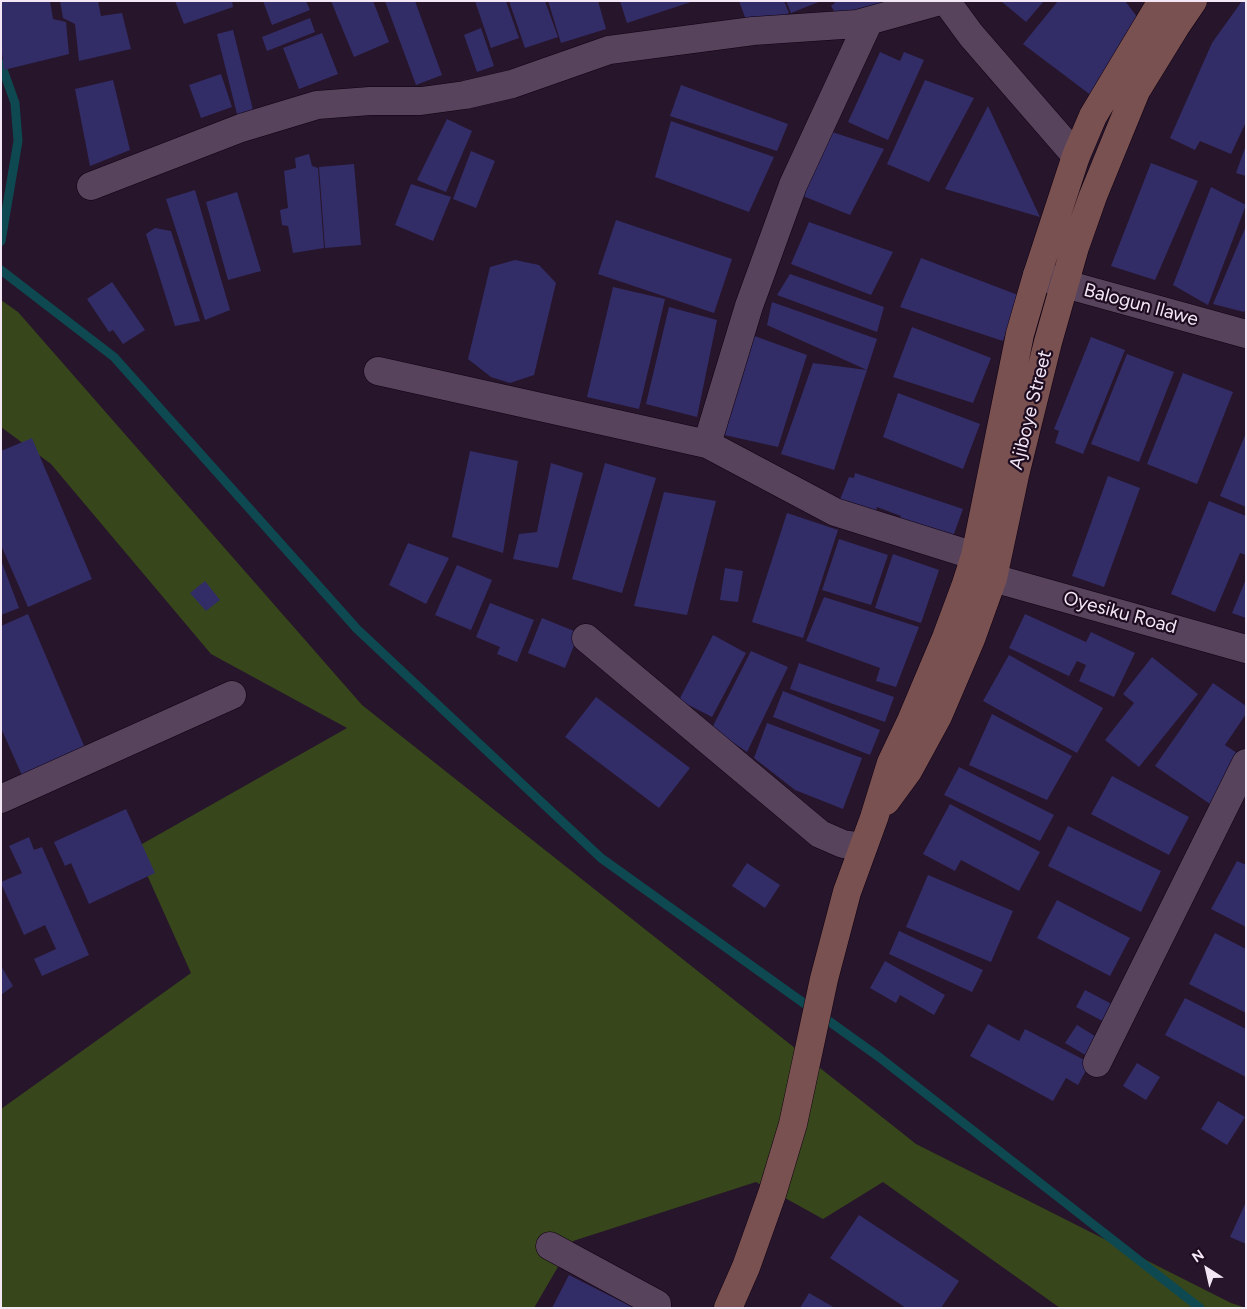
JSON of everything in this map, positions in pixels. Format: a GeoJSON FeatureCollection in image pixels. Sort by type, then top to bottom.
{"type":"FeatureCollection","features":[{"type":"Feature","properties":{"kind":"street"},"geometry":{"type":"LineString","coordinates":[[91,186],[241,128],[317,105],[370,101],[421,101],[465,95],[512,84],[609,50],[753,31],[857,24],[940,1]]}},
{"type":"Feature","properties":{"kind":"street"},"geometry":{"type":"LineString","coordinates":[[946,1],[971,35],[1076,156]]}},
{"type":"Feature","properties":{"kind":"street","name":"Ajiboye Street"},"geometry":{"type":"LineString","coordinates":[[728,1308],[746,1267],[772,1194],[793,1124],[824,979],[847,892],[874,818],[891,763],[946,638],[975,556],[1020,334],[1076,156],[1093,116],[1162,1]]}},
{"type":"Feature","properties":{"kind":"street","name":"Ajiboye Street"},"geometry":{"type":"LineString","coordinates":[[874,818],[908,771],[938,716],[971,639],[994,578],[1015,475],[1048,342],[1075,247],[1093,196],[1136,91],[1193,1]]}},
{"type":"Feature","properties":{"kind":"street"},"geometry":{"type":"LineString","coordinates":[[707,444],[749,306],[794,185],[869,20]]}},
{"type":"Feature","properties":{"kind":"street","name":"Balogun Ilawe"},"geometry":{"type":"LineString","coordinates":[[1037,275],[1246,334]]}},
{"type":"Feature","properties":{"kind":"street"},"geometry":{"type":"LineString","coordinates":[[378,371],[707,444],[835,512],[975,556]]}},
{"type":"Feature","properties":{"kind":"street","name":"Oyesiku Road"},"geometry":{"type":"LineString","coordinates":[[994,578],[1246,649]]}},
{"type":"Feature","properties":{"kind":"street"},"geometry":{"type":"LineString","coordinates":[[586,638],[820,834],[843,844],[860,855]]}},
{"type":"Feature","properties":{"kind":"street"},"geometry":{"type":"LineString","coordinates":[[1,799],[232,695]]}},
{"type":"Feature","properties":{"kind":"street"},"geometry":{"type":"LineString","coordinates":[[1097,1063],[1246,764]]}},
{"type":"Feature","properties":{"kind":"street"},"geometry":{"type":"LineString","coordinates":[[550,1246],[657,1304],[656,1308]]}},
{"type":"Feature","properties":{"kind":"green space"},"geometry":{"type":"Polygon","coordinates":[[[1,300],[18,312],[362,705],[916,1144],[1231,1303],[1246,1308],[1060,1308],[883,1182],[823,1219],[756,1182],[573,1241],[534,1308],[1,1308],[1,1109],[191,973],[135,848],[347,728],[211,654],[51,464],[1,427],[1,300]]]}},
{"type":"Feature","properties":{"kind":"building"},"geometry":{"type":"Polygon","coordinates":[[[1,1],[50,1],[53,19],[66,22],[69,54],[4,70],[1,44],[1,1]]]}},
{"type":"Feature","properties":{"kind":"building"},"geometry":{"type":"Polygon","coordinates":[[[60,1],[98,1],[101,16],[122,13],[131,49],[79,61],[75,24],[63,18],[60,1]]]}},
{"type":"Feature","properties":{"kind":"building"},"geometry":{"type":"Polygon","coordinates":[[[175,1],[232,1],[233,7],[184,24],[175,1]]]}},
{"type":"Feature","properties":{"kind":"building"},"geometry":{"type":"Polygon","coordinates":[[[263,1],[306,1],[310,10],[272,25],[263,1]]]}},
{"type":"Feature","properties":{"kind":"building"},"geometry":{"type":"Polygon","coordinates":[[[331,1],[373,1],[389,42],[354,57],[331,1]]]}},
{"type":"Feature","properties":{"kind":"building"},"geometry":{"type":"Polygon","coordinates":[[[385,1],[415,1],[442,75],[416,85],[385,1]]]}},
{"type":"Feature","properties":{"kind":"building"},"geometry":{"type":"Polygon","coordinates":[[[475,1],[506,1],[519,38],[491,48],[475,1]]]}},
{"type":"Feature","properties":{"kind":"building"},"geometry":{"type":"Polygon","coordinates":[[[509,1],[545,1],[558,37],[525,48],[509,1]]]}},
{"type":"Feature","properties":{"kind":"building"},"geometry":{"type":"Polygon","coordinates":[[[548,1],[598,1],[606,29],[561,43],[548,1]]]}},
{"type":"Feature","properties":{"kind":"building"},"geometry":{"type":"Polygon","coordinates":[[[620,1],[690,1],[691,2],[627,23],[620,1]]]}},
{"type":"Feature","properties":{"kind":"building"},"geometry":{"type":"Polygon","coordinates":[[[739,1],[784,1],[789,13],[749,28],[739,1]]]}},
{"type":"Feature","properties":{"kind":"building"},"geometry":{"type":"Polygon","coordinates":[[[786,1],[821,1],[791,13],[786,1]]]}},
{"type":"Feature","properties":{"kind":"building"},"geometry":{"type":"Polygon","coordinates":[[[837,1],[890,1],[839,19],[831,6],[837,1]]]}},
{"type":"Feature","properties":{"kind":"building"},"geometry":{"type":"Polygon","coordinates":[[[1001,1],[1044,1],[1026,22],[1001,1]]]}},
{"type":"Feature","properties":{"kind":"building"},"geometry":{"type":"Polygon","coordinates":[[[1058,1],[1125,1],[1141,22],[1092,96],[1023,44],[1058,1]]]}},
{"type":"Feature","properties":{"kind":"building"},"geometry":{"type":"Polygon","coordinates":[[[1242,1],[1246,1],[1246,122],[1231,154],[1200,141],[1195,150],[1170,138],[1212,43],[1242,1]]]}},
{"type":"Feature","properties":{"kind":"building"},"geometry":{"type":"Polygon","coordinates":[[[310,18],[315,32],[267,51],[262,37],[310,18]]]}},
{"type":"Feature","properties":{"kind":"building"},"geometry":{"type":"Polygon","coordinates":[[[481,28],[494,66],[477,72],[464,35],[481,28]]]}},
{"type":"Feature","properties":{"kind":"building"},"geometry":{"type":"Polygon","coordinates":[[[233,30],[254,114],[238,118],[217,34],[233,30]]]}},
{"type":"Feature","properties":{"kind":"building"},"geometry":{"type":"Polygon","coordinates":[[[322,33],[338,74],[299,89],[283,48],[322,33]]]}},
{"type":"Feature","properties":{"kind":"building"},"geometry":{"type":"Polygon","coordinates":[[[880,52],[900,61],[904,52],[924,60],[888,140],[848,122],[880,52]]]}},
{"type":"Feature","properties":{"kind":"building"},"geometry":{"type":"Polygon","coordinates":[[[221,74],[232,107],[201,118],[189,85],[221,74]]]}},
{"type":"Feature","properties":{"kind":"building"},"geometry":{"type":"Polygon","coordinates":[[[113,80],[130,150],[90,166],[75,89],[113,80]]]}},
{"type":"Feature","properties":{"kind":"building"},"geometry":{"type":"Polygon","coordinates":[[[925,80],[974,98],[929,182],[887,164],[925,80]]]}},
{"type":"Feature","properties":{"kind":"building"},"geometry":{"type":"Polygon","coordinates":[[[681,85],[788,124],[777,151],[670,116],[681,85]]]}},
{"type":"Feature","properties":{"kind":"building"},"geometry":{"type":"Polygon","coordinates":[[[988,106],[1040,217],[945,189],[988,106]]]}},
{"type":"Feature","properties":{"kind":"building"},"geometry":{"type":"Polygon","coordinates":[[[447,119],[472,131],[446,192],[417,180],[447,119]]]}},
{"type":"Feature","properties":{"kind":"building"},"geometry":{"type":"Polygon","coordinates":[[[671,121],[774,157],[749,212],[655,177],[671,121]]]}},
{"type":"Feature","properties":{"kind":"building"},"geometry":{"type":"Polygon","coordinates":[[[829,131],[884,149],[850,215],[803,196],[829,131]]]}},
{"type":"Feature","properties":{"kind":"building"},"geometry":{"type":"Polygon","coordinates":[[[1246,145],[1246,176],[1236,173],[1246,145]]]}},
{"type":"Feature","properties":{"kind":"building"},"geometry":{"type":"Polygon","coordinates":[[[471,151],[495,161],[476,208],[453,199],[471,151]]]}},
{"type":"Feature","properties":{"kind":"building"},"geometry":{"type":"Polygon","coordinates":[[[309,154],[312,166],[318,168],[324,248],[293,253],[288,226],[282,225],[280,210],[288,208],[284,171],[296,168],[295,158],[309,154]]]}},
{"type":"Feature","properties":{"kind":"building"},"geometry":{"type":"Polygon","coordinates":[[[1151,163],[1198,181],[1155,280],[1111,266],[1151,163]]]}},
{"type":"Feature","properties":{"kind":"building"},"geometry":{"type":"Polygon","coordinates":[[[354,164],[361,245],[325,248],[319,167],[354,164]]]}},
{"type":"Feature","properties":{"kind":"building"},"geometry":{"type":"Polygon","coordinates":[[[411,184],[451,197],[433,241],[395,225],[411,184]]]}},
{"type":"Feature","properties":{"kind":"building"},"geometry":{"type":"Polygon","coordinates":[[[1211,187],[1246,205],[1208,305],[1173,285],[1211,187]]]}},
{"type":"Feature","properties":{"kind":"building"},"geometry":{"type":"Polygon","coordinates":[[[195,190],[230,310],[205,320],[166,199],[195,190]]]}},
{"type":"Feature","properties":{"kind":"building"},"geometry":{"type":"Polygon","coordinates":[[[237,192],[261,271],[228,280],[206,202],[237,192]]]}},
{"type":"Feature","properties":{"kind":"building"},"geometry":{"type":"Polygon","coordinates":[[[616,220],[732,259],[714,313],[598,274],[616,220]]]}},
{"type":"Feature","properties":{"kind":"building"},"geometry":{"type":"Polygon","coordinates":[[[809,222],[893,252],[871,295],[791,264],[809,222]]]}},
{"type":"Feature","properties":{"kind":"building"},"geometry":{"type":"Polygon","coordinates":[[[1246,226],[1246,308],[1244,312],[1213,304],[1246,226]]]}},
{"type":"Feature","properties":{"kind":"building"},"geometry":{"type":"Polygon","coordinates":[[[155,228],[171,231],[200,321],[175,326],[146,234],[155,228]]]}},
{"type":"Feature","properties":{"kind":"building"},"geometry":{"type":"Polygon","coordinates":[[[921,258],[1018,295],[1003,341],[900,307],[921,258]]]}},
{"type":"Feature","properties":{"kind":"building"},"geometry":{"type":"Polygon","coordinates":[[[515,260],[539,265],[556,283],[534,375],[510,383],[491,377],[468,359],[490,267],[515,260]]]}},
{"type":"Feature","properties":{"kind":"building"},"geometry":{"type":"Polygon","coordinates":[[[790,274],[884,307],[877,332],[777,295],[790,274]]]}},
{"type":"Feature","properties":{"kind":"building"},"geometry":{"type":"Polygon","coordinates":[[[112,282],[145,330],[123,344],[113,330],[109,332],[87,299],[112,282]]]}},
{"type":"Feature","properties":{"kind":"building"},"geometry":{"type":"Polygon","coordinates":[[[613,287],[665,299],[639,409],[587,397],[613,287]]]}},
{"type":"Feature","properties":{"kind":"building"},"geometry":{"type":"Polygon","coordinates":[[[772,302],[877,339],[867,370],[767,325],[772,302]]]}},
{"type":"Feature","properties":{"kind":"building"},"geometry":{"type":"Polygon","coordinates":[[[669,307],[717,320],[697,417],[646,404],[669,307]]]}},
{"type":"Feature","properties":{"kind":"building"},"geometry":{"type":"Polygon","coordinates":[[[912,327],[991,358],[973,403],[893,377],[912,327]]]}},
{"type":"Feature","properties":{"kind":"building"},"geometry":{"type":"Polygon","coordinates":[[[749,334],[807,355],[778,447],[720,434],[749,334]]]}},
{"type":"Feature","properties":{"kind":"building"},"geometry":{"type":"Polygon","coordinates":[[[1091,337],[1125,350],[1083,454],[1055,443],[1059,431],[1054,429],[1091,337]]]}},
{"type":"Feature","properties":{"kind":"building"},"geometry":{"type":"Polygon","coordinates":[[[1127,354],[1174,372],[1139,462],[1091,444],[1127,354]]]}},
{"type":"Feature","properties":{"kind":"building"},"geometry":{"type":"Polygon","coordinates":[[[813,363],[867,370],[834,470],[781,454],[813,363]]]}},
{"type":"Feature","properties":{"kind":"building"},"geometry":{"type":"Polygon","coordinates":[[[1183,373],[1233,392],[1197,484],[1147,464],[1183,373]]]}},
{"type":"Feature","properties":{"kind":"building"},"geometry":{"type":"Polygon","coordinates":[[[898,393],[980,424],[963,469],[883,437],[898,393]]]}},
{"type":"Feature","properties":{"kind":"building"},"geometry":{"type":"Polygon","coordinates":[[[1246,433],[1246,507],[1220,496],[1246,433]]]}},
{"type":"Feature","properties":{"kind":"building"},"geometry":{"type":"Polygon","coordinates":[[[32,438],[92,579],[28,607],[1,545],[1,451],[32,438]]]}},
{"type":"Feature","properties":{"kind":"building"},"geometry":{"type":"Polygon","coordinates":[[[470,451],[518,461],[503,553],[452,537],[470,451]]]}},
{"type":"Feature","properties":{"kind":"building"},"geometry":{"type":"Polygon","coordinates":[[[551,463],[583,473],[558,568],[513,559],[519,534],[537,532],[551,463]]]}},
{"type":"Feature","properties":{"kind":"building"},"geometry":{"type":"Polygon","coordinates":[[[605,463],[656,478],[622,593],[572,579],[605,463]]]}},
{"type":"Feature","properties":{"kind":"building"},"geometry":{"type":"Polygon","coordinates":[[[855,473],[963,509],[951,542],[898,524],[901,516],[877,507],[875,514],[839,502],[849,477],[854,478],[855,473]]]}},
{"type":"Feature","properties":{"kind":"building"},"geometry":{"type":"Polygon","coordinates":[[[1108,476],[1140,488],[1104,587],[1072,576],[1108,476]]]}},
{"type":"Feature","properties":{"kind":"building"},"geometry":{"type":"Polygon","coordinates":[[[664,492],[716,501],[687,615],[634,606],[664,492]]]}},
{"type":"Feature","properties":{"kind":"building"},"geometry":{"type":"Polygon","coordinates":[[[1209,501],[1246,516],[1246,555],[1240,553],[1215,612],[1171,594],[1209,501]]]}},
{"type":"Feature","properties":{"kind":"building"},"geometry":{"type":"Polygon","coordinates":[[[787,513],[838,530],[803,638],[752,622],[787,513]]]}},
{"type":"Feature","properties":{"kind":"building"},"geometry":{"type":"Polygon","coordinates":[[[839,539],[888,555],[871,605],[822,590],[839,539]]]}},
{"type":"Feature","properties":{"kind":"building"},"geometry":{"type":"Polygon","coordinates":[[[408,543],[449,558],[426,604],[389,585],[408,543]]]}},
{"type":"Feature","properties":{"kind":"building"},"geometry":{"type":"Polygon","coordinates":[[[893,554],[939,570],[921,623],[875,608],[893,554]]]}},
{"type":"Feature","properties":{"kind":"building"},"geometry":{"type":"Polygon","coordinates":[[[1,560],[19,608],[1,615],[1,560]]]}},
{"type":"Feature","properties":{"kind":"building"},"geometry":{"type":"Polygon","coordinates":[[[457,565],[492,580],[471,630],[435,615],[457,565]]]}},
{"type":"Feature","properties":{"kind":"building"},"geometry":{"type":"Polygon","coordinates":[[[725,568],[743,571],[738,602],[720,600],[725,568]]]}},
{"type":"Feature","properties":{"kind":"building"},"geometry":{"type":"Polygon","coordinates":[[[1246,579],[1246,618],[1232,613],[1246,579]]]}},
{"type":"Feature","properties":{"kind":"building"},"geometry":{"type":"Polygon","coordinates":[[[205,581],[220,600],[206,611],[190,593],[205,581]]]}},
{"type":"Feature","properties":{"kind":"building"},"geometry":{"type":"Polygon","coordinates":[[[824,597],[919,627],[896,687],[876,681],[880,668],[806,641],[824,597]]]}},
{"type":"Feature","properties":{"kind":"building"},"geometry":{"type":"Polygon","coordinates":[[[490,603],[534,620],[517,662],[497,654],[500,647],[476,637],[490,603]]]}},
{"type":"Feature","properties":{"kind":"building"},"geometry":{"type":"Polygon","coordinates":[[[28,614],[88,755],[25,782],[1,728],[1,626],[28,614]]]}},
{"type":"Feature","properties":{"kind":"building"},"geometry":{"type":"Polygon","coordinates":[[[1025,614],[1086,642],[1091,632],[1135,653],[1114,697],[1079,681],[1086,665],[1077,661],[1069,676],[1009,648],[1025,614]]]}},
{"type":"Feature","properties":{"kind":"building"},"geometry":{"type":"Polygon","coordinates":[[[542,618],[579,633],[565,668],[528,653],[542,618]]]}},
{"type":"Feature","properties":{"kind":"building"},"geometry":{"type":"Polygon","coordinates":[[[713,635],[746,653],[712,717],[679,700],[713,635]]]}},
{"type":"Feature","properties":{"kind":"building"},"geometry":{"type":"Polygon","coordinates":[[[751,651],[788,667],[747,752],[712,728],[751,651]]]}},
{"type":"Feature","properties":{"kind":"building"},"geometry":{"type":"Polygon","coordinates":[[[1009,655],[1103,708],[1077,753],[983,701],[1009,655]]]}},
{"type":"Feature","properties":{"kind":"building"},"geometry":{"type":"Polygon","coordinates":[[[1152,657],[1198,694],[1139,767],[1105,740],[1134,703],[1123,694],[1152,657]]]}},
{"type":"Feature","properties":{"kind":"building"},"geometry":{"type":"Polygon","coordinates":[[[799,663],[894,697],[885,722],[790,689],[799,663]]]}},
{"type":"Feature","properties":{"kind":"building"},"geometry":{"type":"Polygon","coordinates":[[[1213,683],[1246,706],[1246,714],[1225,745],[1243,757],[1210,804],[1155,766],[1213,683]]]}},
{"type":"Feature","properties":{"kind":"building"},"geometry":{"type":"Polygon","coordinates":[[[783,691],[880,730],[870,755],[773,717],[783,691]]]}},
{"type":"Feature","properties":{"kind":"building"},"geometry":{"type":"Polygon","coordinates":[[[596,697],[690,768],[659,808],[565,737],[596,697]]]}},
{"type":"Feature","properties":{"kind":"building"},"geometry":{"type":"Polygon","coordinates":[[[992,714],[1072,756],[1047,800],[969,765],[992,714]]]}},
{"type":"Feature","properties":{"kind":"building"},"geometry":{"type":"Polygon","coordinates":[[[767,723],[862,758],[843,809],[795,790],[754,758],[767,723]]]}},
{"type":"Feature","properties":{"kind":"building"},"geometry":{"type":"Polygon","coordinates":[[[959,767],[1054,815],[1040,841],[944,795],[959,767]]]}},
{"type":"Feature","properties":{"kind":"building"},"geometry":{"type":"Polygon","coordinates":[[[1112,776],[1189,817],[1169,855],[1091,814],[1112,776]]]}},
{"type":"Feature","properties":{"kind":"building"},"geometry":{"type":"Polygon","coordinates":[[[950,804],[1040,852],[1019,891],[961,860],[955,871],[923,854],[950,804]]]}},
{"type":"Feature","properties":{"kind":"building"},"geometry":{"type":"Polygon","coordinates":[[[126,809],[155,873],[89,904],[71,863],[65,866],[54,842],[126,809]]]}},
{"type":"Feature","properties":{"kind":"building"},"geometry":{"type":"Polygon","coordinates":[[[1068,826],[1161,871],[1141,912],[1048,866],[1068,826]]]}},
{"type":"Feature","properties":{"kind":"building"},"geometry":{"type":"Polygon","coordinates":[[[29,837],[34,850],[42,847],[89,955],[42,976],[34,959],[56,949],[45,925],[24,935],[1,883],[22,873],[9,846],[29,837]]]}},
{"type":"Feature","properties":{"kind":"building"},"geometry":{"type":"Polygon","coordinates":[[[1237,861],[1246,865],[1246,927],[1211,909],[1237,861]]]}},
{"type":"Feature","properties":{"kind":"building"},"geometry":{"type":"Polygon","coordinates":[[[747,863],[780,885],[765,908],[732,886],[747,863]]]}},
{"type":"Feature","properties":{"kind":"building"},"geometry":{"type":"Polygon","coordinates":[[[928,875],[1013,911],[991,962],[906,927],[928,875]]]}},
{"type":"Feature","properties":{"kind":"building"},"geometry":{"type":"Polygon","coordinates":[[[1057,900],[1130,938],[1110,976],[1037,938],[1057,900]]]}},
{"type":"Feature","properties":{"kind":"building"},"geometry":{"type":"Polygon","coordinates":[[[899,931],[983,970],[972,992],[889,954],[899,931]]]}},
{"type":"Feature","properties":{"kind":"building"},"geometry":{"type":"Polygon","coordinates":[[[1215,933],[1246,949],[1246,1013],[1189,984],[1215,933]]]}},
{"type":"Feature","properties":{"kind":"building"},"geometry":{"type":"Polygon","coordinates":[[[885,961],[945,995],[934,1015],[900,995],[896,1003],[870,988],[885,961]]]}},
{"type":"Feature","properties":{"kind":"building"},"geometry":{"type":"Polygon","coordinates":[[[1,966],[13,986],[1,995],[1,966]]]}},
{"type":"Feature","properties":{"kind":"building"},"geometry":{"type":"Polygon","coordinates":[[[1085,990],[1121,1009],[1112,1026],[1076,1007],[1085,990]]]}},
{"type":"Feature","properties":{"kind":"building"},"geometry":{"type":"Polygon","coordinates":[[[1185,998],[1246,1029],[1246,1077],[1165,1035],[1185,998]]]}},
{"type":"Feature","properties":{"kind":"building"},"geometry":{"type":"Polygon","coordinates":[[[988,1024],[1019,1041],[1025,1029],[1090,1063],[1078,1085],[1066,1078],[1053,1101],[970,1056],[988,1024]]]}},
{"type":"Feature","properties":{"kind":"building"},"geometry":{"type":"Polygon","coordinates":[[[1077,1025],[1103,1041],[1087,1056],[1065,1043],[1077,1025]]]}},
{"type":"Feature","properties":{"kind":"building"},"geometry":{"type":"Polygon","coordinates":[[[1137,1063],[1160,1077],[1146,1100],[1123,1086],[1137,1063]]]}},
{"type":"Feature","properties":{"kind":"building"},"geometry":{"type":"Polygon","coordinates":[[[1218,1101],[1245,1117],[1227,1145],[1201,1129],[1218,1101]]]}},
{"type":"Feature","properties":{"kind":"building"},"geometry":{"type":"Polygon","coordinates":[[[1246,1202],[1246,1244],[1230,1237],[1246,1202]]]}},
{"type":"Feature","properties":{"kind":"building"},"geometry":{"type":"Polygon","coordinates":[[[859,1215],[959,1281],[941,1308],[906,1308],[830,1258],[859,1215]]]}},
{"type":"Feature","properties":{"kind":"building"},"geometry":{"type":"Polygon","coordinates":[[[569,1275],[634,1308],[552,1308],[569,1275]]]}},
{"type":"Feature","properties":{"kind":"building"},"geometry":{"type":"Polygon","coordinates":[[[809,1293],[835,1308],[800,1308],[809,1293]]]}},
{"type":"Feature","properties":{"kind":"waterway"},"geometry":{"type":"LineString","coordinates":[[1,64],[15,103],[18,141],[1,241]]}},
{"type":"Feature","properties":{"kind":"waterway"},"geometry":{"type":"LineString","coordinates":[[1,270],[114,357],[357,629],[601,858],[879,1057],[1200,1308]]}}]}
